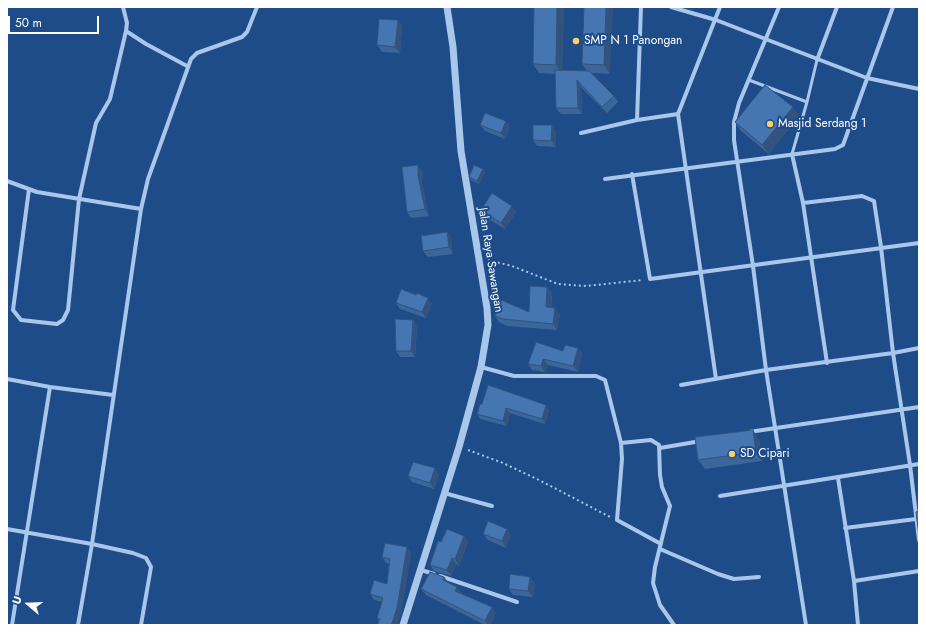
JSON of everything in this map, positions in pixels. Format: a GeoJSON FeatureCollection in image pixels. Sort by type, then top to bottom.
{"type":"FeatureCollection","features":[{"type":"Feature","properties":{"kind":"street"},"geometry":{"type":"LineString","coordinates":[[29,189],[13,310],[21,320],[57,324],[65,317],[68,310],[79,199],[96,123],[110,98],[126,31],[127,23],[123,7]]}},
{"type":"Feature","properties":{"kind":"street"},"geometry":{"type":"LineString","coordinates":[[78,625],[92,544],[141,210],[148,179],[187,66],[191,59],[197,54],[242,37],[247,32],[256,7]]}},
{"type":"Feature","properties":{"kind":"street","name":"Jalan Raya Sawangan"},"geometry":{"type":"LineString","coordinates":[[403,625],[459,447],[481,367],[488,319],[462,151],[453,47],[447,7]]}},
{"type":"Feature","properties":{"kind":"street"},"geometry":{"type":"LineString","coordinates":[[637,120],[642,7]]}},
{"type":"Feature","properties":{"kind":"street"},"geometry":{"type":"LineString","coordinates":[[671,7],[716,20],[817,60],[868,78],[919,88]]}},
{"type":"Feature","properties":{"kind":"street"},"geometry":{"type":"LineString","coordinates":[[716,379],[678,114],[720,7]]}},
{"type":"Feature","properties":{"kind":"street"},"geometry":{"type":"LineString","coordinates":[[779,7],[767,40],[739,103],[734,122],[736,163],[753,266],[766,370],[783,485],[806,625]]}},
{"type":"Feature","properties":{"kind":"street"},"geometry":{"type":"LineString","coordinates":[[817,60],[836,7]]}},
{"type":"Feature","properties":{"kind":"street"},"geometry":{"type":"LineString","coordinates":[[605,179],[632,174],[736,163],[836,149],[843,145],[892,7]]}},
{"type":"Feature","properties":{"kind":"street"},"geometry":{"type":"LineString","coordinates":[[126,31],[151,47],[187,66]]}},
{"type":"Feature","properties":{"kind":"street"},"geometry":{"type":"LineString","coordinates":[[581,133],[637,120],[678,114]]}},
{"type":"Feature","properties":{"kind":"street"},"geometry":{"type":"LineString","coordinates":[[792,154],[803,203],[827,363]]}},
{"type":"Feature","properties":{"kind":"street"},"geometry":{"type":"LineString","coordinates":[[632,174],[650,279],[702,274],[811,257],[919,243]]}},
{"type":"Feature","properties":{"kind":"street"},"geometry":{"type":"LineString","coordinates":[[7,181],[29,189],[141,210]]}},
{"type":"Feature","properties":{"kind":"street"},"geometry":{"type":"LineString","coordinates":[[803,203],[862,196],[874,201],[881,247],[900,409],[910,465],[919,540]]}},
{"type":"Feature","properties":{"kind":"street"},"geometry":{"type":"LineString","coordinates":[[681,384],[919,348]]}},
{"type":"Feature","properties":{"kind":"street"},"geometry":{"type":"LineString","coordinates":[[481,367],[514,376],[596,376],[605,380],[621,443],[622,459],[617,520],[661,544]]}},
{"type":"Feature","properties":{"kind":"street"},"geometry":{"type":"LineString","coordinates":[[7,379],[50,387],[113,395]]}},
{"type":"Feature","properties":{"kind":"street"},"geometry":{"type":"LineString","coordinates":[[12,625],[50,387]]}},
{"type":"Feature","properties":{"kind":"street"},"geometry":{"type":"LineString","coordinates":[[744,433],[919,407]]}},
{"type":"Feature","properties":{"kind":"street"},"geometry":{"type":"LineString","coordinates":[[621,443],[651,440],[659,445],[660,448],[660,475],[662,487],[670,506],[655,567],[653,583],[660,605],[674,625]]}},
{"type":"Feature","properties":{"kind":"street"},"geometry":{"type":"LineString","coordinates":[[660,448],[706,440]]}},
{"type":"Feature","properties":{"kind":"street"},"geometry":{"type":"LineString","coordinates":[[720,496],[919,464]]}},
{"type":"Feature","properties":{"kind":"street"},"geometry":{"type":"LineString","coordinates":[[838,478],[854,581],[858,625]]}},
{"type":"Feature","properties":{"kind":"street"},"geometry":{"type":"LineString","coordinates":[[444,493],[492,506]]}},
{"type":"Feature","properties":{"kind":"street"},"geometry":{"type":"LineString","coordinates":[[845,528],[916,518]]}},
{"type":"Feature","properties":{"kind":"street"},"geometry":{"type":"LineString","coordinates":[[7,529],[92,544],[133,553],[146,558],[149,562],[150,574],[141,625]]}},
{"type":"Feature","properties":{"kind":"street"},"geometry":{"type":"LineString","coordinates":[[660,549],[718,574],[734,579],[759,577]]}},
{"type":"Feature","properties":{"kind":"street"},"geometry":{"type":"LineString","coordinates":[[421,570],[517,602]]}},
{"type":"Feature","properties":{"kind":"street"},"geometry":{"type":"LineString","coordinates":[[854,581],[919,571]]}},
{"type":"Feature","properties":{"kind":"lane"},"geometry":{"type":"LineString","coordinates":[[792,154],[817,60]]}},
{"type":"Feature","properties":{"kind":"lane"},"geometry":{"type":"LineString","coordinates":[[749,80],[807,102]]}},
{"type":"Feature","properties":{"kind":"path"},"geometry":{"type":"LineString","coordinates":[[478,257],[512,266],[558,284],[586,286],[650,279]]}},
{"type":"Feature","properties":{"kind":"path"},"geometry":{"type":"LineString","coordinates":[[459,447],[503,463],[540,480],[617,520]]}},
{"type":"Feature","properties":{"kind":"building"},"geometry":{"type":"Polygon","coordinates":[[[534,7],[557,7],[556,65],[533,64],[534,7]]]}},
{"type":"Feature","properties":{"kind":"building"},"geometry":{"type":"Polygon","coordinates":[[[584,7],[606,7],[604,65],[582,64],[584,7]]]}},
{"type":"Feature","properties":{"kind":"building"},"geometry":{"type":"Polygon","coordinates":[[[379,19],[398,20],[395,47],[377,45],[379,19]]]}},
{"type":"Feature","properties":{"kind":"building"},"geometry":{"type":"Polygon","coordinates":[[[555,70],[589,71],[614,96],[602,107],[577,80],[578,108],[556,108],[555,70]]]}},
{"type":"Feature","properties":{"kind":"building","name":"Masjid Serdang 1"},"geometry":{"type":"Polygon","coordinates":[[[765,85],[793,107],[762,145],[735,122],[765,85]]]}},
{"type":"Feature","properties":{"kind":"building"},"geometry":{"type":"Polygon","coordinates":[[[485,113],[506,121],[501,133],[480,125],[485,113]]]}},
{"type":"Feature","properties":{"kind":"building"},"geometry":{"type":"Polygon","coordinates":[[[533,125],[552,125],[551,141],[533,140],[533,125]]]}},
{"type":"Feature","properties":{"kind":"building"},"geometry":{"type":"Polygon","coordinates":[[[418,165],[418,176],[425,209],[407,212],[402,167],[418,165]]]}},
{"type":"Feature","properties":{"kind":"building"},"geometry":{"type":"Polygon","coordinates":[[[474,165],[483,169],[477,181],[469,177],[474,165]]]}},
{"type":"Feature","properties":{"kind":"building"},"geometry":{"type":"Polygon","coordinates":[[[492,193],[512,206],[501,223],[481,210],[492,193]]]}},
{"type":"Feature","properties":{"kind":"building"},"geometry":{"type":"Polygon","coordinates":[[[447,232],[449,247],[423,251],[421,236],[447,232]]]}},
{"type":"Feature","properties":{"kind":"building"},"geometry":{"type":"Polygon","coordinates":[[[530,286],[547,287],[546,307],[555,308],[553,324],[503,319],[495,316],[501,300],[529,312],[530,286]]]}},
{"type":"Feature","properties":{"kind":"building"},"geometry":{"type":"Polygon","coordinates":[[[401,289],[416,295],[417,293],[428,298],[422,312],[396,303],[401,289]]]}},
{"type":"Feature","properties":{"kind":"building"},"geometry":{"type":"Polygon","coordinates":[[[395,319],[413,320],[411,351],[396,351],[395,319]]]}},
{"type":"Feature","properties":{"kind":"building"},"geometry":{"type":"Polygon","coordinates":[[[536,342],[563,351],[565,345],[578,348],[573,366],[543,359],[541,366],[528,364],[536,342]]]}},
{"type":"Feature","properties":{"kind":"building"},"geometry":{"type":"Polygon","coordinates":[[[488,385],[546,405],[542,419],[506,408],[503,421],[477,414],[488,385]]]}},
{"type":"Feature","properties":{"kind":"building"},"geometry":{"type":"Polygon","coordinates":[[[753,430],[756,452],[698,460],[695,437],[753,430]]]}},
{"type":"Feature","properties":{"kind":"building"},"geometry":{"type":"Polygon","coordinates":[[[413,462],[435,468],[430,483],[408,476],[413,462]]]}},
{"type":"Feature","properties":{"kind":"building"},"geometry":{"type":"Polygon","coordinates":[[[919,511],[919,536],[916,512],[919,511]]]}},
{"type":"Feature","properties":{"kind":"building"},"geometry":{"type":"Polygon","coordinates":[[[488,521],[507,529],[502,541],[483,534],[488,521]]]}},
{"type":"Feature","properties":{"kind":"building"},"geometry":{"type":"Polygon","coordinates":[[[447,529],[464,536],[455,559],[452,558],[447,570],[430,565],[438,541],[441,542],[447,529]]]}},
{"type":"Feature","properties":{"kind":"building"},"geometry":{"type":"Polygon","coordinates":[[[385,543],[407,547],[397,608],[392,623],[391,625],[377,625],[380,619],[377,618],[383,598],[370,594],[374,580],[387,584],[390,559],[382,557],[385,543]]]}},
{"type":"Feature","properties":{"kind":"building"},"geometry":{"type":"Polygon","coordinates":[[[430,572],[444,577],[443,580],[457,587],[455,591],[492,607],[485,621],[421,589],[430,572]]]}},
{"type":"Feature","properties":{"kind":"building"},"geometry":{"type":"Polygon","coordinates":[[[510,574],[530,577],[528,591],[509,589],[510,574]]]}},
{"type":"Feature","properties":{"kind":"place","name":"SMP N 1 Panongan"},"geometry":{"type":"Point","coordinates":[576,41]}},
{"type":"Feature","properties":{"kind":"place","name":"Masjid Serdang 1"},"geometry":{"type":"Point","coordinates":[770,124]}},
{"type":"Feature","properties":{"kind":"place","name":"SD Cipari"},"geometry":{"type":"Point","coordinates":[732,454]}}]}
